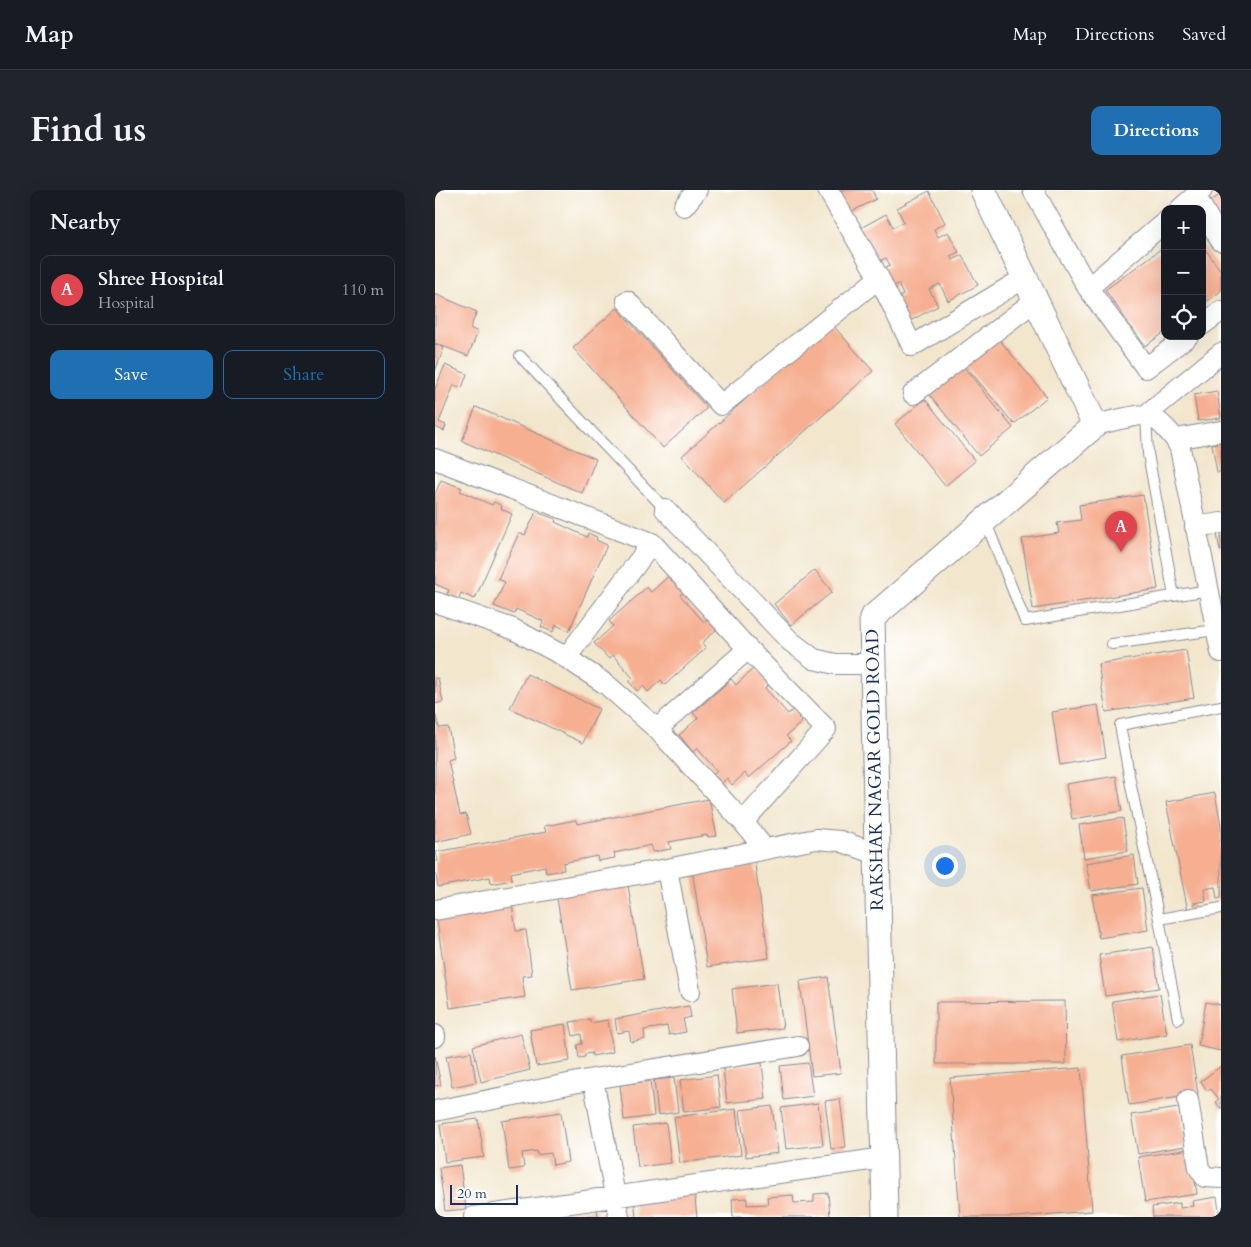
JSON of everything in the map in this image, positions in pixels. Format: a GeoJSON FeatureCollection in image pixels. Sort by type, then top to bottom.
{"type":"FeatureCollection","features":[{"type":"Feature","properties":{"kind":"street"},"geometry":{"type":"LineString","coordinates":[[684,206],[697,190]]}},
{"type":"Feature","properties":{"kind":"street"},"geometry":{"type":"LineString","coordinates":[[829,190],[879,278],[912,346],[1026,276]]}},
{"type":"Feature","properties":{"kind":"street"},"geometry":{"type":"LineString","coordinates":[[983,190],[1026,276],[1095,425],[1146,415],[1221,353]]}},
{"type":"Feature","properties":{"kind":"street"},"geometry":{"type":"LineString","coordinates":[[1033,190],[1088,288],[1146,368],[1183,340]]}},
{"type":"Feature","properties":{"kind":"street"},"geometry":{"type":"LineString","coordinates":[[1185,205],[1199,193],[1221,241]]}},
{"type":"Feature","properties":{"kind":"street"},"geometry":{"type":"LineString","coordinates":[[1088,288],[1161,225]]}},
{"type":"Feature","properties":{"kind":"street"},"geometry":{"type":"LineString","coordinates":[[627,301],[721,405],[879,278]]}},
{"type":"Feature","properties":{"kind":"street"},"geometry":{"type":"LineString","coordinates":[[913,394],[1037,300]]}},
{"type":"Feature","properties":{"kind":"street"},"geometry":{"type":"LineString","coordinates":[[1206,322],[1221,311]]}},
{"type":"Feature","properties":{"kind":"street"},"geometry":{"type":"LineString","coordinates":[[1146,415],[1158,421],[1176,439],[1180,448],[1208,590],[1217,619],[1221,652]]}},
{"type":"Feature","properties":{"kind":"street","name":"RAKSHAK NAGAR GOLD ROAD"},"geometry":{"type":"LineString","coordinates":[[885,1217],[872,618],[1095,425]]}},
{"type":"Feature","properties":{"kind":"street"},"geometry":{"type":"LineString","coordinates":[[1176,439],[1221,431]]}},
{"type":"Feature","properties":{"kind":"street"},"geometry":{"type":"LineString","coordinates":[[435,459],[652,542],[748,649],[826,729],[743,822]]}},
{"type":"Feature","properties":{"kind":"street"},"geometry":{"type":"LineString","coordinates":[[665,509],[791,641],[814,659],[835,664],[873,664]]}},
{"type":"Feature","properties":{"kind":"street"},"geometry":{"type":"LineString","coordinates":[[1195,527],[1221,523]]}},
{"type":"Feature","properties":{"kind":"street"},"geometry":{"type":"LineString","coordinates":[[566,658],[652,542]]}},
{"type":"Feature","properties":{"kind":"street"},"geometry":{"type":"LineString","coordinates":[[435,602],[513,629],[566,658],[607,685],[657,729],[743,822],[764,848]]}},
{"type":"Feature","properties":{"kind":"street"},"geometry":{"type":"LineString","coordinates":[[657,729],[748,649]]}},
{"type":"Feature","properties":{"kind":"street"},"geometry":{"type":"LineString","coordinates":[[435,910],[667,869],[816,839],[840,841],[877,854]]}},
{"type":"Feature","properties":{"kind":"street"},"geometry":{"type":"LineString","coordinates":[[667,869],[689,991]]}},
{"type":"Feature","properties":{"kind":"street"},"geometry":{"type":"LineString","coordinates":[[435,1111],[593,1079],[798,1046]]}},
{"type":"Feature","properties":{"kind":"street"},"geometry":{"type":"LineString","coordinates":[[593,1079],[619,1217]]}},
{"type":"Feature","properties":{"kind":"street"},"geometry":{"type":"LineString","coordinates":[[1188,1100],[1199,1168],[1205,1177],[1221,1178]]}},
{"type":"Feature","properties":{"kind":"street"},"geometry":{"type":"LineString","coordinates":[[474,1217],[884,1158]]}},
{"type":"Feature","properties":{"kind":"lane"},"geometry":{"type":"LineString","coordinates":[[521,356],[665,509]]}},
{"type":"Feature","properties":{"kind":"lane"},"geometry":{"type":"LineString","coordinates":[[1146,415],[1148,454],[1173,596]]}},
{"type":"Feature","properties":{"kind":"lane"},"geometry":{"type":"LineString","coordinates":[[985,520],[1025,621],[1208,590]]}},
{"type":"Feature","properties":{"kind":"lane"},"geometry":{"type":"LineString","coordinates":[[1112,644],[1217,619]]}},
{"type":"Feature","properties":{"kind":"lane"},"geometry":{"type":"LineString","coordinates":[[1178,1020],[1120,725],[1221,706]]}},
{"type":"Feature","properties":{"kind":"lane"},"geometry":{"type":"LineString","coordinates":[[1159,919],[1221,908]]}},
{"type":"Feature","properties":{"kind":"building"},"geometry":{"type":"Polygon","coordinates":[[[837,190],[872,190],[876,199],[849,213],[837,190]]]}},
{"type":"Feature","properties":{"kind":"building"},"geometry":{"type":"Polygon","coordinates":[[[929,191],[945,223],[934,229],[938,237],[948,232],[959,252],[950,256],[953,260],[962,255],[978,285],[948,301],[940,284],[929,289],[938,306],[906,323],[894,300],[903,295],[898,284],[890,288],[881,270],[890,265],[886,258],[877,262],[857,230],[886,214],[893,227],[904,222],[897,208],[929,191]]]}},
{"type":"Feature","properties":{"kind":"building"},"geometry":{"type":"Polygon","coordinates":[[[1221,194],[1221,221],[1208,203],[1221,194]]]}},
{"type":"Feature","properties":{"kind":"building"},"geometry":{"type":"Polygon","coordinates":[[[1161,249],[1161,335],[1145,346],[1105,290],[1161,249]]]}},
{"type":"Feature","properties":{"kind":"building"},"geometry":{"type":"Polygon","coordinates":[[[1206,250],[1221,271],[1221,291],[1206,302],[1206,250]]]}},
{"type":"Feature","properties":{"kind":"building"},"geometry":{"type":"Polygon","coordinates":[[[435,294],[477,312],[470,328],[478,332],[468,356],[435,343],[435,294]]]}},
{"type":"Feature","properties":{"kind":"building"},"geometry":{"type":"Polygon","coordinates":[[[617,308],[707,408],[663,448],[573,348],[617,308]]]}},
{"type":"Feature","properties":{"kind":"building"},"geometry":{"type":"Polygon","coordinates":[[[831,323],[873,371],[724,503],[682,456],[831,323]]]}},
{"type":"Feature","properties":{"kind":"building"},"geometry":{"type":"Polygon","coordinates":[[[998,338],[1047,397],[1014,424],[965,365],[998,338]]]}},
{"type":"Feature","properties":{"kind":"building"},"geometry":{"type":"Polygon","coordinates":[[[435,344],[444,348],[435,371],[435,344]]]}},
{"type":"Feature","properties":{"kind":"building"},"geometry":{"type":"Polygon","coordinates":[[[445,365],[467,374],[462,388],[454,385],[439,422],[446,425],[444,431],[435,427],[435,389],[445,365]]]}},
{"type":"Feature","properties":{"kind":"building"},"geometry":{"type":"Polygon","coordinates":[[[963,366],[1013,428],[979,456],[929,394],[963,366]]]}},
{"type":"Feature","properties":{"kind":"building"},"geometry":{"type":"Polygon","coordinates":[[[1217,391],[1221,418],[1198,421],[1194,395],[1217,391]]]}},
{"type":"Feature","properties":{"kind":"building"},"geometry":{"type":"Polygon","coordinates":[[[925,399],[975,461],[945,486],[895,424],[925,399]]]}},
{"type":"Feature","properties":{"kind":"building"},"geometry":{"type":"Polygon","coordinates":[[[476,407],[596,459],[582,493],[462,441],[476,407]]]}},
{"type":"Feature","properties":{"kind":"building"},"geometry":{"type":"Polygon","coordinates":[[[1221,442],[1221,472],[1217,472],[1212,444],[1221,442]]]}},
{"type":"Feature","properties":{"kind":"building"},"geometry":{"type":"Polygon","coordinates":[[[441,480],[462,488],[460,491],[492,505],[494,502],[502,506],[501,509],[512,514],[475,599],[461,593],[458,600],[447,595],[449,590],[435,584],[435,494],[441,480]]]}},
{"type":"Feature","properties":{"kind":"building"},"geometry":{"type":"Polygon","coordinates":[[[1143,495],[1158,589],[1033,609],[1022,539],[1059,533],[1057,523],[1081,520],[1079,505],[1143,495]]]}},
{"type":"Feature","properties":{"kind":"building"},"geometry":{"type":"Polygon","coordinates":[[[536,512],[556,519],[555,522],[587,537],[588,533],[597,537],[596,540],[607,545],[569,631],[556,625],[553,632],[541,627],[543,621],[516,609],[514,614],[494,606],[505,582],[498,579],[519,533],[525,535],[536,512]]]}},
{"type":"Feature","properties":{"kind":"building"},"geometry":{"type":"Polygon","coordinates":[[[1221,533],[1221,551],[1220,551],[1217,534],[1221,533]]]}},
{"type":"Feature","properties":{"kind":"building"},"geometry":{"type":"Polygon","coordinates":[[[815,570],[832,592],[791,625],[774,604],[815,570]]]}},
{"type":"Feature","properties":{"kind":"building"},"geometry":{"type":"Polygon","coordinates":[[[671,574],[686,590],[680,595],[704,622],[710,616],[717,629],[702,643],[706,648],[665,685],[661,680],[648,692],[643,686],[637,691],[629,682],[633,678],[613,655],[609,659],[594,643],[613,626],[609,621],[647,587],[651,592],[671,574]]]}},
{"type":"Feature","properties":{"kind":"building"},"geometry":{"type":"Polygon","coordinates":[[[1186,650],[1194,698],[1106,712],[1098,664],[1186,650]]]}},
{"type":"Feature","properties":{"kind":"building"},"geometry":{"type":"Polygon","coordinates":[[[755,667],[771,682],[765,688],[788,714],[794,709],[802,722],[786,736],[791,741],[749,778],[745,773],[732,785],[727,778],[721,784],[713,774],[717,771],[697,748],[693,752],[679,735],[698,718],[693,713],[731,679],[736,685],[755,667]]]}},
{"type":"Feature","properties":{"kind":"building"},"geometry":{"type":"Polygon","coordinates":[[[527,674],[599,709],[583,743],[510,708],[527,674]]]}},
{"type":"Feature","properties":{"kind":"building"},"geometry":{"type":"Polygon","coordinates":[[[435,678],[438,678],[443,702],[435,704],[435,678]]]}},
{"type":"Feature","properties":{"kind":"building"},"geometry":{"type":"Polygon","coordinates":[[[1098,705],[1106,757],[1060,765],[1052,712],[1098,705]]]}},
{"type":"Feature","properties":{"kind":"building"},"geometry":{"type":"Polygon","coordinates":[[[435,713],[439,728],[448,727],[454,758],[448,760],[460,815],[466,814],[471,834],[435,842],[435,713]]]}},
{"type":"Feature","properties":{"kind":"building"},"geometry":{"type":"Polygon","coordinates":[[[1116,776],[1122,811],[1072,819],[1066,784],[1116,776]]]}},
{"type":"Feature","properties":{"kind":"building"},"geometry":{"type":"Polygon","coordinates":[[[1215,793],[1221,825],[1221,898],[1217,899],[1215,887],[1204,889],[1206,901],[1193,903],[1194,910],[1188,911],[1166,802],[1215,793]]]}},
{"type":"Feature","properties":{"kind":"building"},"geometry":{"type":"Polygon","coordinates":[[[709,799],[717,836],[708,837],[707,835],[669,842],[671,849],[653,852],[651,845],[614,853],[615,858],[598,861],[597,856],[563,863],[564,870],[546,873],[545,866],[511,873],[512,880],[491,884],[490,877],[438,887],[435,871],[435,861],[438,861],[436,852],[546,832],[544,826],[576,820],[577,824],[709,799]]]}},
{"type":"Feature","properties":{"kind":"building"},"geometry":{"type":"Polygon","coordinates":[[[1123,818],[1128,851],[1084,858],[1079,825],[1123,818]]]}},
{"type":"Feature","properties":{"kind":"building"},"geometry":{"type":"Polygon","coordinates":[[[1134,855],[1138,884],[1091,891],[1086,863],[1134,855]]]}},
{"type":"Feature","properties":{"kind":"building"},"geometry":{"type":"Polygon","coordinates":[[[754,859],[769,958],[707,967],[692,869],[754,859]]]}},
{"type":"Feature","properties":{"kind":"building"},"geometry":{"type":"Polygon","coordinates":[[[627,880],[644,979],[572,990],[556,892],[627,880]]]}},
{"type":"Feature","properties":{"kind":"building"},"geometry":{"type":"Polygon","coordinates":[[[1142,888],[1148,930],[1099,938],[1092,895],[1142,888]]]}},
{"type":"Feature","properties":{"kind":"building"},"geometry":{"type":"Polygon","coordinates":[[[512,904],[516,931],[526,930],[532,975],[522,976],[525,997],[450,1008],[436,915],[512,904]]]}},
{"type":"Feature","properties":{"kind":"building"},"geometry":{"type":"Polygon","coordinates":[[[1153,947],[1159,988],[1105,996],[1099,955],[1153,947]]]}},
{"type":"Feature","properties":{"kind":"building"},"geometry":{"type":"Polygon","coordinates":[[[828,977],[841,1073],[812,1076],[800,981],[828,977]]]}},
{"type":"Feature","properties":{"kind":"building"},"geometry":{"type":"Polygon","coordinates":[[[777,983],[783,1028],[737,1033],[732,989],[777,983]]]}},
{"type":"Feature","properties":{"kind":"building"},"geometry":{"type":"Polygon","coordinates":[[[1160,994],[1167,1034],[1118,1042],[1112,1001],[1160,994]]]}},
{"type":"Feature","properties":{"kind":"building"},"geometry":{"type":"Polygon","coordinates":[[[1065,1001],[1066,1064],[936,1064],[936,1002],[1065,1001]]]}},
{"type":"Feature","properties":{"kind":"building"},"geometry":{"type":"Polygon","coordinates":[[[1206,1002],[1221,1005],[1221,1051],[1198,1046],[1206,1002]]]}},
{"type":"Feature","properties":{"kind":"building"},"geometry":{"type":"Polygon","coordinates":[[[689,1006],[691,1017],[683,1019],[686,1032],[669,1035],[667,1026],[644,1030],[645,1039],[631,1042],[629,1031],[617,1033],[615,1019],[689,1006]]]}},
{"type":"Feature","properties":{"kind":"building"},"geometry":{"type":"Polygon","coordinates":[[[590,1019],[590,1023],[608,1020],[613,1052],[592,1056],[592,1053],[585,1054],[585,1057],[579,1058],[577,1045],[582,1044],[581,1034],[573,1036],[570,1022],[590,1019]]]}},
{"type":"Feature","properties":{"kind":"building"},"geometry":{"type":"Polygon","coordinates":[[[565,1024],[570,1061],[536,1066],[530,1030],[565,1024]]]}},
{"type":"Feature","properties":{"kind":"building"},"geometry":{"type":"Polygon","coordinates":[[[521,1034],[530,1070],[481,1082],[473,1046],[521,1034]]]}},
{"type":"Feature","properties":{"kind":"building"},"geometry":{"type":"Polygon","coordinates":[[[1190,1045],[1198,1094],[1129,1105],[1122,1056],[1190,1045]]]}},
{"type":"Feature","properties":{"kind":"building"},"geometry":{"type":"Polygon","coordinates":[[[471,1052],[476,1082],[452,1087],[446,1056],[471,1052]]]}},
{"type":"Feature","properties":{"kind":"building"},"geometry":{"type":"Polygon","coordinates":[[[435,1056],[441,1085],[435,1086],[435,1056]]]}},
{"type":"Feature","properties":{"kind":"building"},"geometry":{"type":"Polygon","coordinates":[[[762,1063],[766,1099],[727,1103],[723,1068],[762,1063]]]}},
{"type":"Feature","properties":{"kind":"building"},"geometry":{"type":"Polygon","coordinates":[[[808,1063],[813,1096],[784,1100],[780,1066],[808,1063]]]}},
{"type":"Feature","properties":{"kind":"building"},"geometry":{"type":"Polygon","coordinates":[[[1221,1066],[1221,1109],[1216,1102],[1219,1099],[1211,1089],[1207,1091],[1201,1081],[1221,1066]]]}},
{"type":"Feature","properties":{"kind":"building"},"geometry":{"type":"Polygon","coordinates":[[[1081,1068],[1092,1211],[1015,1217],[960,1217],[950,1078],[1081,1068]]]}},
{"type":"Feature","properties":{"kind":"building"},"geometry":{"type":"Polygon","coordinates":[[[717,1075],[721,1107],[684,1112],[680,1080],[717,1075]]]}},
{"type":"Feature","properties":{"kind":"building"},"geometry":{"type":"Polygon","coordinates":[[[674,1078],[678,1112],[658,1115],[654,1080],[674,1078]]]}},
{"type":"Feature","properties":{"kind":"building"},"geometry":{"type":"Polygon","coordinates":[[[650,1081],[654,1116],[624,1120],[620,1085],[650,1081]]]}},
{"type":"Feature","properties":{"kind":"building"},"geometry":{"type":"Polygon","coordinates":[[[840,1099],[846,1147],[831,1149],[825,1101],[840,1099]]]}},
{"type":"Feature","properties":{"kind":"building"},"geometry":{"type":"Polygon","coordinates":[[[818,1103],[823,1145],[786,1149],[781,1108],[818,1103]]]}},
{"type":"Feature","properties":{"kind":"building"},"geometry":{"type":"Polygon","coordinates":[[[772,1106],[778,1153],[746,1157],[740,1110],[772,1106]]]}},
{"type":"Feature","properties":{"kind":"building"},"geometry":{"type":"Polygon","coordinates":[[[1179,1108],[1185,1146],[1138,1154],[1131,1115],[1179,1108]]]}},
{"type":"Feature","properties":{"kind":"building"},"geometry":{"type":"Polygon","coordinates":[[[736,1109],[741,1155],[680,1163],[674,1117],[736,1109]]]}},
{"type":"Feature","properties":{"kind":"building"},"geometry":{"type":"Polygon","coordinates":[[[561,1112],[568,1162],[553,1165],[551,1153],[537,1155],[537,1151],[522,1153],[524,1168],[509,1170],[502,1121],[561,1112]]]}},
{"type":"Feature","properties":{"kind":"building"},"geometry":{"type":"Polygon","coordinates":[[[478,1119],[484,1157],[445,1162],[440,1124],[478,1119]]]}},
{"type":"Feature","properties":{"kind":"building"},"geometry":{"type":"Polygon","coordinates":[[[666,1123],[671,1163],[638,1167],[633,1127],[666,1123]]]}},
{"type":"Feature","properties":{"kind":"building"},"geometry":{"type":"Polygon","coordinates":[[[1190,1149],[1197,1194],[1145,1202],[1138,1157],[1190,1149]]]}},
{"type":"Feature","properties":{"kind":"building"},"geometry":{"type":"Polygon","coordinates":[[[460,1165],[466,1209],[445,1211],[439,1168],[460,1165]]]}},
{"type":"Feature","properties":{"kind":"building"},"geometry":{"type":"Polygon","coordinates":[[[694,1190],[697,1217],[636,1217],[634,1198],[694,1190]]]}},
{"type":"Feature","properties":{"kind":"building"},"geometry":{"type":"Polygon","coordinates":[[[828,1193],[830,1217],[733,1217],[732,1199],[747,1198],[747,1205],[768,1204],[767,1197],[793,1195],[794,1203],[814,1202],[814,1194],[828,1193]]]}},
{"type":"Feature","properties":{"kind":"building"},"geometry":{"type":"Polygon","coordinates":[[[1217,1197],[1220,1217],[1153,1217],[1152,1207],[1180,1203],[1180,1208],[1193,1206],[1192,1201],[1217,1197]]]}},
{"type":"Feature","properties":{"kind":"building"},"geometry":{"type":"Polygon","coordinates":[[[597,1209],[598,1217],[562,1217],[561,1214],[597,1209]]]}},
{"type":"Feature","properties":{"kind":"place","name":"Shree Hospital"},"geometry":{"type":"Point","coordinates":[1121,552]}}]}
